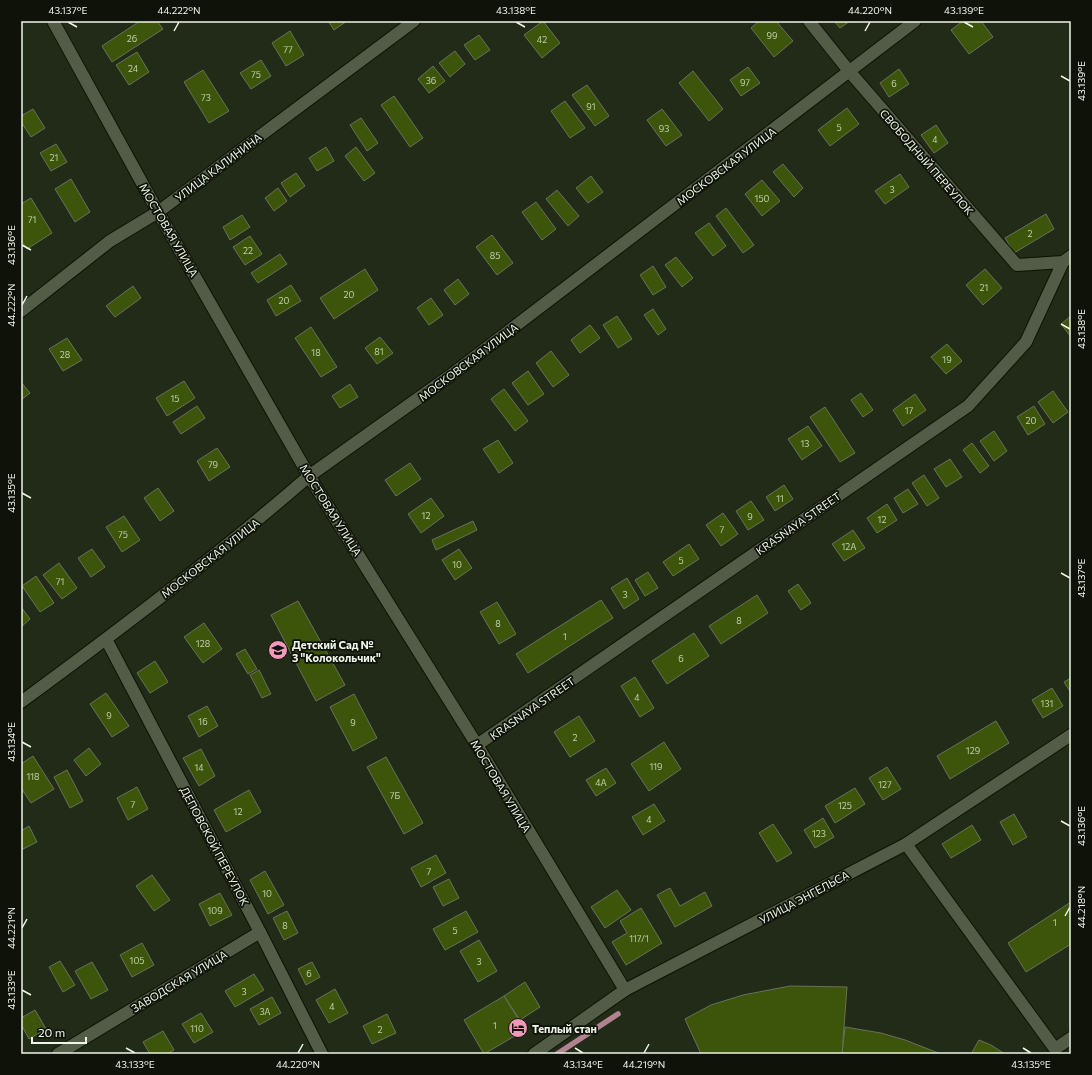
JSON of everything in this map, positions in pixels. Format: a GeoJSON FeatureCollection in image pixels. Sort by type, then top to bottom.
{"type":"FeatureCollection","features":[{"type":"Feature","properties":{"kind":"street","name":"МОСТОВАЯ УЛИЦА"},"geometry":{"type":"LineString","coordinates":[[53,21],[158,212],[309,476],[477,746],[625,990]]}},
{"type":"Feature","properties":{"kind":"street","name":"УЛИЦА КАЛИНИНА"},"geometry":{"type":"LineString","coordinates":[[21,311],[110,241],[158,212],[414,21]]}},
{"type":"Feature","properties":{"kind":"street","name":"СВОБОДНЫЙ ПЕРЕУЛОК"},"geometry":{"type":"LineString","coordinates":[[810,21],[849,71],[1017,266],[1067,259]]}},
{"type":"Feature","properties":{"kind":"street","name":"МОСКОВСКАЯ УЛИЦА"},"geometry":{"type":"LineString","coordinates":[[21,702],[106,639],[265,514],[309,476],[452,375],[915,21]]}},
{"type":"Feature","properties":{"kind":"street","name":"KRASNAYA STREET"},"geometry":{"type":"LineString","coordinates":[[477,746],[968,406],[1026,342],[1067,259]]}},
{"type":"Feature","properties":{"kind":"street","name":"ДЕПОВСКОЙ ПЕРЕУЛОК"},"geometry":{"type":"LineString","coordinates":[[106,639],[260,932],[322,1054]]}},
{"type":"Feature","properties":{"kind":"street","name":"УЛИЦА ЭНГЕЛЬСА"},"geometry":{"type":"LineString","coordinates":[[534,1054],[625,990],[906,844],[1071,736]]}},
{"type":"Feature","properties":{"kind":"street"},"geometry":{"type":"LineString","coordinates":[[906,844],[1055,1049],[1071,1038]]}},
{"type":"Feature","properties":{"kind":"street","name":"ЗАВОДСКАЯ УЛИЦА"},"geometry":{"type":"LineString","coordinates":[[58,1054],[260,932]]}},
{"type":"Feature","properties":{"kind":"building"},"geometry":{"type":"Polygon","coordinates":[[[140,21],[157,21],[163,29],[112,62],[102,46],[140,21]]]}},
{"type":"Feature","properties":{"kind":"building"},"geometry":{"type":"Polygon","coordinates":[[[328,21],[347,21],[334,30],[328,21]]]}},
{"type":"Feature","properties":{"kind":"building"},"geometry":{"type":"Polygon","coordinates":[[[543,21],[560,43],[542,58],[524,35],[543,21]]]}},
{"type":"Feature","properties":{"kind":"building"},"geometry":{"type":"Polygon","coordinates":[[[759,21],[776,21],[793,41],[774,57],[751,28],[759,21]]]}},
{"type":"Feature","properties":{"kind":"building"},"geometry":{"type":"Polygon","coordinates":[[[834,21],[850,21],[840,28],[834,21]]]}},
{"type":"Feature","properties":{"kind":"building"},"geometry":{"type":"Polygon","coordinates":[[[963,21],[981,21],[993,37],[969,54],[951,30],[963,21]]]}},
{"type":"Feature","properties":{"kind":"building"},"geometry":{"type":"Polygon","coordinates":[[[290,31],[304,55],[286,66],[272,43],[290,31]]]}},
{"type":"Feature","properties":{"kind":"building"},"geometry":{"type":"Polygon","coordinates":[[[479,35],[490,50],[475,60],[464,45],[479,35]]]}},
{"type":"Feature","properties":{"kind":"building"},"geometry":{"type":"Polygon","coordinates":[[[455,51],[465,64],[450,77],[439,63],[455,51]]]}},
{"type":"Feature","properties":{"kind":"building"},"geometry":{"type":"Polygon","coordinates":[[[137,52],[149,72],[129,85],[116,65],[137,52]]]}},
{"type":"Feature","properties":{"kind":"building"},"geometry":{"type":"Polygon","coordinates":[[[261,60],[271,76],[251,89],[240,73],[261,60]]]}},
{"type":"Feature","properties":{"kind":"building"},"geometry":{"type":"Polygon","coordinates":[[[433,66],[445,81],[429,93],[418,79],[433,66]]]}},
{"type":"Feature","properties":{"kind":"building"},"geometry":{"type":"Polygon","coordinates":[[[748,67],[760,83],[741,96],[730,80],[748,67]]]}},
{"type":"Feature","properties":{"kind":"building"},"geometry":{"type":"Polygon","coordinates":[[[899,69],[909,84],[889,97],[880,83],[899,69]]]}},
{"type":"Feature","properties":{"kind":"building"},"geometry":{"type":"Polygon","coordinates":[[[203,70],[229,111],[209,123],[184,82],[203,70]]]}},
{"type":"Feature","properties":{"kind":"building"},"geometry":{"type":"Polygon","coordinates":[[[693,71],[723,109],[709,121],[679,83],[693,71]]]}},
{"type":"Feature","properties":{"kind":"building"},"geometry":{"type":"Polygon","coordinates":[[[587,85],[609,116],[595,126],[572,95],[587,85]]]}},
{"type":"Feature","properties":{"kind":"building"},"geometry":{"type":"Polygon","coordinates":[[[394,96],[423,138],[410,147],[381,105],[394,96]]]}},
{"type":"Feature","properties":{"kind":"building"},"geometry":{"type":"Polygon","coordinates":[[[565,101],[585,128],[570,138],[551,111],[565,101]]]}},
{"type":"Feature","properties":{"kind":"building"},"geometry":{"type":"Polygon","coordinates":[[[847,108],[859,124],[830,146],[818,130],[847,108]]]}},
{"type":"Feature","properties":{"kind":"building"},"geometry":{"type":"Polygon","coordinates":[[[33,109],[45,128],[31,137],[21,122],[21,116],[33,109]]]}},
{"type":"Feature","properties":{"kind":"building"},"geometry":{"type":"Polygon","coordinates":[[[662,109],[682,135],[666,146],[647,120],[662,109]]]}},
{"type":"Feature","properties":{"kind":"building"},"geometry":{"type":"Polygon","coordinates":[[[361,118],[378,143],[367,151],[350,125],[361,118]]]}},
{"type":"Feature","properties":{"kind":"building"},"geometry":{"type":"Polygon","coordinates":[[[936,125],[948,143],[934,153],[921,135],[936,125]]]}},
{"type":"Feature","properties":{"kind":"building"},"geometry":{"type":"Polygon","coordinates":[[[56,144],[67,162],[51,171],[40,153],[56,144]]]}},
{"type":"Feature","properties":{"kind":"building"},"geometry":{"type":"Polygon","coordinates":[[[326,147],[334,161],[317,171],[309,158],[326,147]]]}},
{"type":"Feature","properties":{"kind":"building"},"geometry":{"type":"Polygon","coordinates":[[[356,147],[375,173],[364,181],[345,156],[356,147]]]}},
{"type":"Feature","properties":{"kind":"building"},"geometry":{"type":"Polygon","coordinates":[[[783,164],[803,188],[794,197],[773,172],[783,164]]]}},
{"type":"Feature","properties":{"kind":"building"},"geometry":{"type":"Polygon","coordinates":[[[296,173],[305,186],[290,197],[281,183],[296,173]]]}},
{"type":"Feature","properties":{"kind":"building"},"geometry":{"type":"Polygon","coordinates":[[[900,174],[909,187],[885,204],[875,191],[900,174]]]}},
{"type":"Feature","properties":{"kind":"building"},"geometry":{"type":"Polygon","coordinates":[[[591,176],[603,192],[588,203],[576,188],[591,176]]]}},
{"type":"Feature","properties":{"kind":"building"},"geometry":{"type":"Polygon","coordinates":[[[71,179],[90,212],[75,222],[55,189],[71,179]]]}},
{"type":"Feature","properties":{"kind":"building"},"geometry":{"type":"Polygon","coordinates":[[[762,180],[780,201],[762,216],[745,194],[762,180]]]}},
{"type":"Feature","properties":{"kind":"building"},"geometry":{"type":"Polygon","coordinates":[[[278,188],[287,201],[274,211],[265,198],[278,188]]]}},
{"type":"Feature","properties":{"kind":"building"},"geometry":{"type":"Polygon","coordinates":[[[557,190],[579,216],[568,226],[546,199],[557,190]]]}},
{"type":"Feature","properties":{"kind":"building"},"geometry":{"type":"Polygon","coordinates":[[[31,198],[52,233],[27,249],[21,240],[21,204],[31,198]]]}},
{"type":"Feature","properties":{"kind":"building"},"geometry":{"type":"Polygon","coordinates":[[[536,202],[556,229],[542,240],[522,212],[536,202]]]}},
{"type":"Feature","properties":{"kind":"building"},"geometry":{"type":"Polygon","coordinates":[[[726,208],[754,245],[743,253],[716,216],[726,208]]]}},
{"type":"Feature","properties":{"kind":"building"},"geometry":{"type":"Polygon","coordinates":[[[1046,214],[1054,229],[1014,253],[1005,238],[1046,214]]]}},
{"type":"Feature","properties":{"kind":"building"},"geometry":{"type":"Polygon","coordinates":[[[242,215],[250,227],[230,240],[223,227],[242,215]]]}},
{"type":"Feature","properties":{"kind":"building"},"geometry":{"type":"Polygon","coordinates":[[[709,223],[726,246],[713,256],[695,233],[709,223]]]}},
{"type":"Feature","properties":{"kind":"building"},"geometry":{"type":"Polygon","coordinates":[[[492,235],[513,263],[497,275],[476,247],[492,235]]]}},
{"type":"Feature","properties":{"kind":"building"},"geometry":{"type":"Polygon","coordinates":[[[250,236],[262,254],[245,265],[233,247],[250,236]]]}},
{"type":"Feature","properties":{"kind":"building"},"geometry":{"type":"Polygon","coordinates":[[[280,254],[287,264],[258,283],[251,273],[280,254]]]}},
{"type":"Feature","properties":{"kind":"building"},"geometry":{"type":"Polygon","coordinates":[[[676,257],[693,278],[682,287],[665,265],[676,257]]]}},
{"type":"Feature","properties":{"kind":"building"},"geometry":{"type":"Polygon","coordinates":[[[653,266],[666,287],[653,295],[640,275],[653,266]]]}},
{"type":"Feature","properties":{"kind":"building"},"geometry":{"type":"Polygon","coordinates":[[[365,269],[378,290],[334,319],[320,298],[365,269]]]}},
{"type":"Feature","properties":{"kind":"building"},"geometry":{"type":"Polygon","coordinates":[[[985,269],[1002,288],[983,305],[966,285],[985,269]]]}},
{"type":"Feature","properties":{"kind":"building"},"geometry":{"type":"Polygon","coordinates":[[[458,279],[469,294],[455,305],[444,290],[458,279]]]}},
{"type":"Feature","properties":{"kind":"building"},"geometry":{"type":"Polygon","coordinates":[[[291,285],[301,301],[276,316],[267,300],[291,285]]]}},
{"type":"Feature","properties":{"kind":"building"},"geometry":{"type":"Polygon","coordinates":[[[133,286],[141,298],[115,317],[106,306],[133,286]]]}},
{"type":"Feature","properties":{"kind":"building"},"geometry":{"type":"Polygon","coordinates":[[[431,298],[443,315],[429,325],[417,308],[431,298]]]}},
{"type":"Feature","properties":{"kind":"building"},"geometry":{"type":"Polygon","coordinates":[[[653,309],[666,329],[658,335],[644,315],[653,309]]]}},
{"type":"Feature","properties":{"kind":"building"},"geometry":{"type":"Polygon","coordinates":[[[617,316],[632,339],[618,348],[603,325],[617,316]]]}},
{"type":"Feature","properties":{"kind":"building"},"geometry":{"type":"Polygon","coordinates":[[[1071,316],[1071,337],[1061,324],[1071,316]]]}},
{"type":"Feature","properties":{"kind":"building"},"geometry":{"type":"Polygon","coordinates":[[[590,325],[600,338],[580,353],[571,340],[590,325]]]}},
{"type":"Feature","properties":{"kind":"building"},"geometry":{"type":"Polygon","coordinates":[[[311,327],[337,367],[321,377],[295,338],[311,327]]]}},
{"type":"Feature","properties":{"kind":"building"},"geometry":{"type":"Polygon","coordinates":[[[380,337],[393,353],[377,364],[365,348],[380,337]]]}},
{"type":"Feature","properties":{"kind":"building"},"geometry":{"type":"Polygon","coordinates":[[[67,338],[82,360],[63,371],[49,349],[67,338]]]}},
{"type":"Feature","properties":{"kind":"building"},"geometry":{"type":"Polygon","coordinates":[[[947,344],[962,361],[946,374],[931,357],[947,344]]]}},
{"type":"Feature","properties":{"kind":"building"},"geometry":{"type":"Polygon","coordinates":[[[551,351],[569,375],[553,387],[536,363],[551,351]]]}},
{"type":"Feature","properties":{"kind":"building"},"geometry":{"type":"Polygon","coordinates":[[[528,371],[544,394],[528,405],[512,383],[528,371]]]}},
{"type":"Feature","properties":{"kind":"building"},"geometry":{"type":"Polygon","coordinates":[[[184,381],[195,398],[167,416],[156,398],[184,381]]]}},
{"type":"Feature","properties":{"kind":"building"},"geometry":{"type":"Polygon","coordinates":[[[21,382],[30,393],[21,400],[21,382]]]}},
{"type":"Feature","properties":{"kind":"building"},"geometry":{"type":"Polygon","coordinates":[[[350,384],[358,397],[340,408],[332,396],[350,384]]]}},
{"type":"Feature","properties":{"kind":"building"},"geometry":{"type":"Polygon","coordinates":[[[504,389],[528,421],[515,431],[491,399],[504,389]]]}},
{"type":"Feature","properties":{"kind":"building"},"geometry":{"type":"Polygon","coordinates":[[[1053,391],[1068,412],[1053,423],[1038,402],[1053,391]]]}},
{"type":"Feature","properties":{"kind":"building"},"geometry":{"type":"Polygon","coordinates":[[[861,393],[873,410],[863,417],[851,400],[861,393]]]}},
{"type":"Feature","properties":{"kind":"building"},"geometry":{"type":"Polygon","coordinates":[[[915,394],[926,410],[903,426],[893,410],[915,394]]]}},
{"type":"Feature","properties":{"kind":"building"},"geometry":{"type":"Polygon","coordinates":[[[197,406],[205,418],[181,434],[173,422],[197,406]]]}},
{"type":"Feature","properties":{"kind":"building"},"geometry":{"type":"Polygon","coordinates":[[[1034,406],[1045,424],[1028,435],[1017,417],[1034,406]]]}},
{"type":"Feature","properties":{"kind":"building"},"geometry":{"type":"Polygon","coordinates":[[[825,407],[855,453],[840,462],[810,417],[825,407]]]}},
{"type":"Feature","properties":{"kind":"building"},"geometry":{"type":"Polygon","coordinates":[[[808,426],[822,446],[802,460],[788,439],[808,426]]]}},
{"type":"Feature","properties":{"kind":"building"},"geometry":{"type":"Polygon","coordinates":[[[994,431],[1007,451],[994,461],[980,441],[994,431]]]}},
{"type":"Feature","properties":{"kind":"building"},"geometry":{"type":"Polygon","coordinates":[[[498,440],[513,463],[499,473],[483,449],[498,440]]]}},
{"type":"Feature","properties":{"kind":"building"},"geometry":{"type":"Polygon","coordinates":[[[972,443],[989,466],[980,473],[963,450],[972,443]]]}},
{"type":"Feature","properties":{"kind":"building"},"geometry":{"type":"Polygon","coordinates":[[[217,448],[230,467],[209,481],[197,461],[217,448]]]}},
{"type":"Feature","properties":{"kind":"building"},"geometry":{"type":"Polygon","coordinates":[[[950,459],[962,477],[946,487],[934,469],[950,459]]]}},
{"type":"Feature","properties":{"kind":"building"},"geometry":{"type":"Polygon","coordinates":[[[410,463],[421,479],[396,496],[385,480],[410,463]]]}},
{"type":"Feature","properties":{"kind":"building"},"geometry":{"type":"Polygon","coordinates":[[[924,475],[939,498],[927,506],[912,483],[924,475]]]}},
{"type":"Feature","properties":{"kind":"building"},"geometry":{"type":"Polygon","coordinates":[[[784,485],[793,499],[775,511],[766,497],[784,485]]]}},
{"type":"Feature","properties":{"kind":"building"},"geometry":{"type":"Polygon","coordinates":[[[158,488],[174,511],[160,521],[144,498],[158,488]]]}},
{"type":"Feature","properties":{"kind":"building"},"geometry":{"type":"Polygon","coordinates":[[[908,489],[918,504],[903,513],[894,498],[908,489]]]}},
{"type":"Feature","properties":{"kind":"building"},"geometry":{"type":"Polygon","coordinates":[[[431,498],[444,516],[421,533],[408,514],[431,498]]]}},
{"type":"Feature","properties":{"kind":"building"},"geometry":{"type":"Polygon","coordinates":[[[751,501],[764,520],[748,530],[736,511],[751,501]]]}},
{"type":"Feature","properties":{"kind":"building"},"geometry":{"type":"Polygon","coordinates":[[[887,504],[897,520],[877,533],[867,518],[887,504]]]}},
{"type":"Feature","properties":{"kind":"building"},"geometry":{"type":"Polygon","coordinates":[[[723,513],[738,534],[721,546],[706,525],[723,513]]]}},
{"type":"Feature","properties":{"kind":"building"},"geometry":{"type":"Polygon","coordinates":[[[124,516],[140,540],[122,552],[106,527],[124,516]]]}},
{"type":"Feature","properties":{"kind":"building"},"geometry":{"type":"Polygon","coordinates":[[[473,521],[477,530],[436,550],[432,540],[473,521]]]}},
{"type":"Feature","properties":{"kind":"building"},"geometry":{"type":"Polygon","coordinates":[[[853,530],[865,548],[844,561],[832,544],[853,530]]]}},
{"type":"Feature","properties":{"kind":"building"},"geometry":{"type":"Polygon","coordinates":[[[689,544],[699,559],[673,576],[663,562],[689,544]]]}},
{"type":"Feature","properties":{"kind":"building"},"geometry":{"type":"Polygon","coordinates":[[[92,549],[105,567],[91,577],[78,558],[92,549]]]}},
{"type":"Feature","properties":{"kind":"building"},"geometry":{"type":"Polygon","coordinates":[[[459,549],[472,568],[455,580],[442,560],[459,549]]]}},
{"type":"Feature","properties":{"kind":"building"},"geometry":{"type":"Polygon","coordinates":[[[59,563],[77,588],[62,599],[43,575],[59,563]]]}},
{"type":"Feature","properties":{"kind":"building"},"geometry":{"type":"Polygon","coordinates":[[[648,572],[658,588],[645,596],[635,580],[648,572]]]}},
{"type":"Feature","properties":{"kind":"building"},"geometry":{"type":"Polygon","coordinates":[[[36,576],[54,603],[40,612],[22,586],[36,576]]]}},
{"type":"Feature","properties":{"kind":"building"},"geometry":{"type":"Polygon","coordinates":[[[627,578],[639,599],[624,609],[611,588],[627,578]]]}},
{"type":"Feature","properties":{"kind":"building"},"geometry":{"type":"Polygon","coordinates":[[[798,584],[811,603],[801,610],[788,591],[798,584]]]}},
{"type":"Feature","properties":{"kind":"building"},"geometry":{"type":"Polygon","coordinates":[[[757,595],[768,613],[721,644],[709,626],[757,595]]]}},
{"type":"Feature","properties":{"kind":"building"},"geometry":{"type":"Polygon","coordinates":[[[601,600],[613,618],[528,673],[516,654],[601,600]]]}},
{"type":"Feature","properties":{"kind":"building"},"geometry":{"type":"Polygon","coordinates":[[[298,601],[345,685],[316,701],[271,615],[298,601]]]}},
{"type":"Feature","properties":{"kind":"building"},"geometry":{"type":"Polygon","coordinates":[[[497,602],[516,634],[499,644],[480,612],[497,602]]]}},
{"type":"Feature","properties":{"kind":"building"},"geometry":{"type":"Polygon","coordinates":[[[21,607],[30,619],[21,627],[21,607]]]}},
{"type":"Feature","properties":{"kind":"building"},"geometry":{"type":"Polygon","coordinates":[[[204,623],[222,649],[203,663],[184,637],[204,623]]]}},
{"type":"Feature","properties":{"kind":"building"},"geometry":{"type":"Polygon","coordinates":[[[694,633],[709,656],[667,684],[652,661],[694,633]]]}},
{"type":"Feature","properties":{"kind":"building"},"geometry":{"type":"Polygon","coordinates":[[[245,649],[257,669],[248,674],[236,654],[245,649]]]}},
{"type":"Feature","properties":{"kind":"building"},"geometry":{"type":"Polygon","coordinates":[[[155,661],[168,682],[150,693],[137,673],[155,661]]]}},
{"type":"Feature","properties":{"kind":"building"},"geometry":{"type":"Polygon","coordinates":[[[259,670],[271,694],[262,698],[250,675],[259,670]]]}},
{"type":"Feature","properties":{"kind":"building"},"geometry":{"type":"Polygon","coordinates":[[[635,677],[654,708],[640,717],[621,686],[635,677]]]}},
{"type":"Feature","properties":{"kind":"building"},"geometry":{"type":"Polygon","coordinates":[[[1071,678],[1071,693],[1064,682],[1071,678]]]}},
{"type":"Feature","properties":{"kind":"building"},"geometry":{"type":"Polygon","coordinates":[[[1052,688],[1063,706],[1043,718],[1032,700],[1052,688]]]}},
{"type":"Feature","properties":{"kind":"building"},"geometry":{"type":"Polygon","coordinates":[[[106,693],[129,726],[112,737],[90,704],[106,693]]]}},
{"type":"Feature","properties":{"kind":"building"},"geometry":{"type":"Polygon","coordinates":[[[354,694],[377,738],[353,751],[330,707],[354,694]]]}},
{"type":"Feature","properties":{"kind":"building"},"geometry":{"type":"Polygon","coordinates":[[[207,706],[218,726],[199,737],[188,716],[207,706]]]}},
{"type":"Feature","properties":{"kind":"building"},"geometry":{"type":"Polygon","coordinates":[[[579,716],[595,741],[570,757],[554,732],[579,716]]]}},
{"type":"Feature","properties":{"kind":"building"},"geometry":{"type":"Polygon","coordinates":[[[996,721],[1009,743],[950,779],[937,756],[996,721]]]}},
{"type":"Feature","properties":{"kind":"building"},"geometry":{"type":"Polygon","coordinates":[[[664,742],[681,769],[649,791],[631,764],[664,742]]]}},
{"type":"Feature","properties":{"kind":"building"},"geometry":{"type":"Polygon","coordinates":[[[89,748],[101,764],[86,776],[74,760],[89,748]]]}},
{"type":"Feature","properties":{"kind":"building"},"geometry":{"type":"Polygon","coordinates":[[[201,749],[215,776],[199,786],[183,758],[201,749]]]}},
{"type":"Feature","properties":{"kind":"building"},"geometry":{"type":"Polygon","coordinates":[[[33,756],[54,789],[31,803],[21,788],[21,764],[33,756]]]}},
{"type":"Feature","properties":{"kind":"building"},"geometry":{"type":"Polygon","coordinates":[[[386,757],[423,823],[404,834],[367,767],[386,757]]]}},
{"type":"Feature","properties":{"kind":"building"},"geometry":{"type":"Polygon","coordinates":[[[887,767],[901,789],[883,800],[869,778],[887,767]]]}},
{"type":"Feature","properties":{"kind":"building"},"geometry":{"type":"Polygon","coordinates":[[[606,768],[616,783],[596,796],[586,780],[606,768]]]}},
{"type":"Feature","properties":{"kind":"building"},"geometry":{"type":"Polygon","coordinates":[[[67,770],[83,801],[70,808],[54,777],[67,770]]]}},
{"type":"Feature","properties":{"kind":"building"},"geometry":{"type":"Polygon","coordinates":[[[137,787],[148,809],[128,820],[117,798],[137,787]]]}},
{"type":"Feature","properties":{"kind":"building"},"geometry":{"type":"Polygon","coordinates":[[[855,788],[865,804],[835,823],[825,806],[855,788]]]}},
{"type":"Feature","properties":{"kind":"building"},"geometry":{"type":"Polygon","coordinates":[[[249,790],[261,812],[226,832],[214,810],[249,790]]]}},
{"type":"Feature","properties":{"kind":"building"},"geometry":{"type":"Polygon","coordinates":[[[654,804],[665,821],[643,835],[632,817],[654,804]]]}},
{"type":"Feature","properties":{"kind":"building"},"geometry":{"type":"Polygon","coordinates":[[[1014,814],[1027,837],[1013,845],[1000,822],[1014,814]]]}},
{"type":"Feature","properties":{"kind":"building"},"geometry":{"type":"Polygon","coordinates":[[[823,818],[834,837],[815,848],[804,830],[823,818]]]}},
{"type":"Feature","properties":{"kind":"building"},"geometry":{"type":"Polygon","coordinates":[[[773,824],[792,853],[777,862],[759,833],[773,824]]]}},
{"type":"Feature","properties":{"kind":"building"},"geometry":{"type":"Polygon","coordinates":[[[972,825],[981,840],[951,858],[942,844],[972,825]]]}},
{"type":"Feature","properties":{"kind":"building"},"geometry":{"type":"Polygon","coordinates":[[[29,826],[37,842],[21,850],[21,831],[29,826]]]}},
{"type":"Feature","properties":{"kind":"building"},"geometry":{"type":"Polygon","coordinates":[[[436,855],[446,873],[421,887],[411,868],[436,855]]]}},
{"type":"Feature","properties":{"kind":"building"},"geometry":{"type":"Polygon","coordinates":[[[265,871],[284,905],[268,914],[250,880],[265,871]]]}},
{"type":"Feature","properties":{"kind":"building"},"geometry":{"type":"Polygon","coordinates":[[[152,875],[170,900],[154,911],[136,886],[152,875]]]}},
{"type":"Feature","properties":{"kind":"building"},"geometry":{"type":"Polygon","coordinates":[[[449,879],[459,898],[443,906],[433,887],[449,879]]]}},
{"type":"Feature","properties":{"kind":"building"},"geometry":{"type":"Polygon","coordinates":[[[670,888],[680,906],[705,892],[712,906],[675,927],[657,895],[670,888]]]}},
{"type":"Feature","properties":{"kind":"building"},"geometry":{"type":"Polygon","coordinates":[[[617,890],[631,910],[605,928],[591,907],[617,890]]]}},
{"type":"Feature","properties":{"kind":"building"},"geometry":{"type":"Polygon","coordinates":[[[220,893],[232,915],[210,926],[199,904],[220,893]]]}},
{"type":"Feature","properties":{"kind":"building"},"geometry":{"type":"Polygon","coordinates":[[[1071,902],[1071,944],[1026,972],[1008,943],[1071,902]]]}},
{"type":"Feature","properties":{"kind":"building"},"geometry":{"type":"Polygon","coordinates":[[[641,908],[662,943],[626,965],[612,942],[627,933],[620,921],[641,908]]]}},
{"type":"Feature","properties":{"kind":"building"},"geometry":{"type":"Polygon","coordinates":[[[287,911],[298,933],[284,940],[273,918],[287,911]]]}},
{"type":"Feature","properties":{"kind":"building"},"geometry":{"type":"Polygon","coordinates":[[[466,911],[478,932],[445,950],[433,929],[466,911]]]}},
{"type":"Feature","properties":{"kind":"building"},"geometry":{"type":"Polygon","coordinates":[[[479,940],[497,971],[478,982],[460,951],[479,940]]]}},
{"type":"Feature","properties":{"kind":"building"},"geometry":{"type":"Polygon","coordinates":[[[142,943],[154,965],[132,977],[120,955],[142,943]]]}},
{"type":"Feature","properties":{"kind":"building"},"geometry":{"type":"Polygon","coordinates":[[[60,961],[75,985],[63,992],[49,967],[60,961]]]}},
{"type":"Feature","properties":{"kind":"building"},"geometry":{"type":"Polygon","coordinates":[[[92,962],[108,990],[91,999],[75,971],[92,962]]]}},
{"type":"Feature","properties":{"kind":"building"},"geometry":{"type":"Polygon","coordinates":[[[312,962],[320,977],[306,985],[298,969],[312,962]]]}},
{"type":"Feature","properties":{"kind":"building"},"geometry":{"type":"Polygon","coordinates":[[[254,974],[264,990],[235,1007],[225,991],[254,974]]]}},
{"type":"Feature","properties":{"kind":"building"},"geometry":{"type":"Polygon","coordinates":[[[525,982],[540,1007],[520,1020],[504,996],[525,982]]]}},
{"type":"Feature","properties":{"kind":"building"},"geometry":{"type":"Polygon","coordinates":[[[790,986],[847,987],[842,1054],[701,1054],[685,1019],[711,1005],[743,995],[790,986]]]}},
{"type":"Feature","properties":{"kind":"building"},"geometry":{"type":"Polygon","coordinates":[[[335,989],[348,1013],[329,1023],[316,1000],[335,989]]]}},
{"type":"Feature","properties":{"kind":"building"},"geometry":{"type":"Polygon","coordinates":[[[504,996],[525,1030],[484,1054],[464,1020],[504,996]]]}},
{"type":"Feature","properties":{"kind":"building"},"geometry":{"type":"Polygon","coordinates":[[[272,997],[281,1013],[259,1025],[250,1009],[272,997]]]}},
{"type":"Feature","properties":{"kind":"building"},"geometry":{"type":"Polygon","coordinates":[[[35,1010],[46,1029],[29,1039],[21,1024],[21,1018],[35,1010]]]}},
{"type":"Feature","properties":{"kind":"building"},"geometry":{"type":"Polygon","coordinates":[[[201,1013],[213,1032],[194,1043],[182,1024],[201,1013]]]}},
{"type":"Feature","properties":{"kind":"building"},"geometry":{"type":"Polygon","coordinates":[[[387,1014],[396,1033],[372,1044],[363,1026],[387,1014]]]}},
{"type":"Feature","properties":{"kind":"building"},"geometry":{"type":"Polygon","coordinates":[[[845,1027],[881,1033],[905,1040],[941,1054],[842,1054],[845,1027]]]}},
{"type":"Feature","properties":{"kind":"building"},"geometry":{"type":"Polygon","coordinates":[[[163,1031],[174,1050],[167,1054],[150,1054],[143,1042],[163,1031]]]}},
{"type":"Feature","properties":{"kind":"building"},"geometry":{"type":"Polygon","coordinates":[[[979,1040],[991,1045],[1005,1054],[971,1054],[979,1040]]]}},
{"type":"Feature","properties":{"kind":"waterway"},"geometry":{"type":"LineString","coordinates":[[557,1054],[618,1014]]}},
{"type":"Feature","properties":{"kind":"place","name":"Детский Сад № 3 \"Колокольчик\""},"geometry":{"type":"Point","coordinates":[278,650]}},
{"type":"Feature","properties":{"kind":"place","name":"Теплый стан"},"geometry":{"type":"Point","coordinates":[518,1028]}}]}
